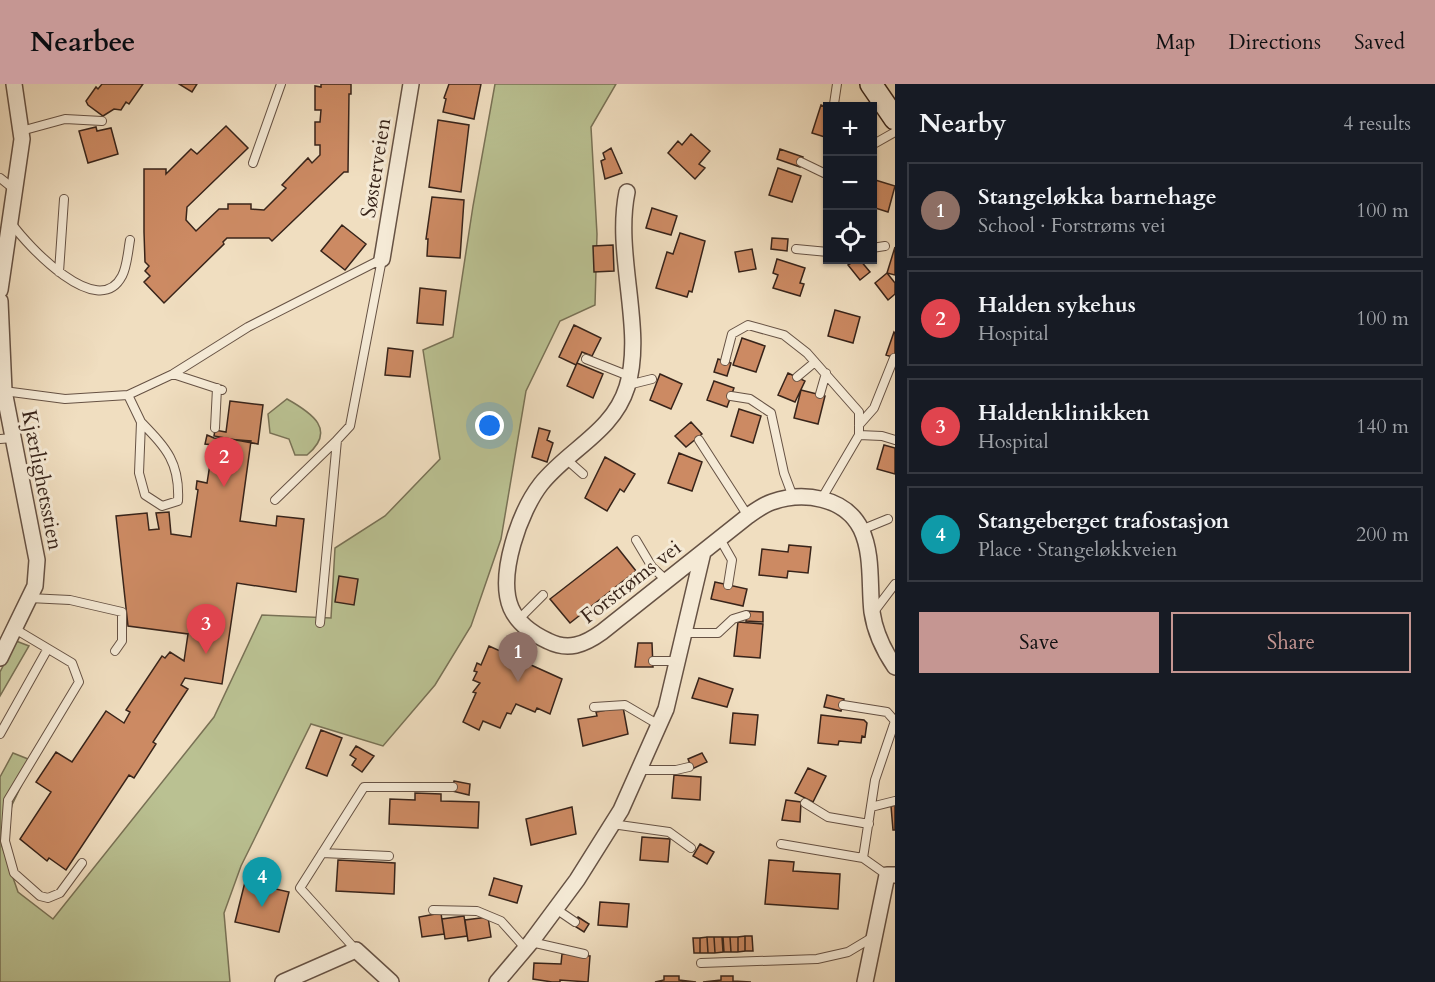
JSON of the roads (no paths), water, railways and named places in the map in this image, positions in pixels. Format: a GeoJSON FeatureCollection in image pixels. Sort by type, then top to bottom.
{"type":"FeatureCollection","features":[{"type":"Feature","properties":{"kind":"street"},"geometry":{"type":"LineString","coordinates":[[0,290],[21,131],[14,84]]}},
{"type":"Feature","properties":{"kind":"street","name":"Søsterveien"},"geometry":{"type":"LineString","coordinates":[[382,259],[411,84]]}},
{"type":"Feature","properties":{"kind":"street"},"geometry":{"type":"LineString","coordinates":[[871,84],[895,119]]}},
{"type":"Feature","properties":{"kind":"street"},"geometry":{"type":"LineString","coordinates":[[518,620],[507,594],[507,582],[517,532],[532,496],[551,472],[611,419],[628,380],[631,332],[622,236],[627,192]]}},
{"type":"Feature","properties":{"kind":"street","name":"Kjærlighetsstien"},"geometry":{"type":"LineString","coordinates":[[0,301],[7,438],[37,560],[35,586],[0,658]]}},
{"type":"Feature","properties":{"kind":"street","name":"Forstrøms vei"},"geometry":{"type":"LineString","coordinates":[[518,620],[527,629],[556,645],[576,646],[602,632],[748,516],[770,502],[793,497],[822,498],[849,513],[861,530]]}},
{"type":"Feature","properties":{"kind":"street"},"geometry":{"type":"LineString","coordinates":[[861,530],[866,547],[872,615],[880,640],[895,668]]}},
{"type":"Feature","properties":{"kind":"street"},"geometry":{"type":"LineString","coordinates":[[497,982],[556,909],[621,810],[666,709],[703,552]]}},
{"type":"Feature","properties":{"kind":"street"},"geometry":{"type":"LineString","coordinates":[[865,982],[874,936],[891,875]]}},
{"type":"Feature","properties":{"kind":"street"},"geometry":{"type":"LineString","coordinates":[[283,982],[356,950],[391,982]]}},
{"type":"Feature","properties":{"kind":"lane"},"geometry":{"type":"LineString","coordinates":[[254,164],[281,84]]}},
{"type":"Feature","properties":{"kind":"lane"},"geometry":{"type":"LineString","coordinates":[[834,102],[837,84]]}},
{"type":"Feature","properties":{"kind":"lane"},"geometry":{"type":"LineString","coordinates":[[21,131],[65,119],[102,121]]}},
{"type":"Feature","properties":{"kind":"lane"},"geometry":{"type":"LineString","coordinates":[[877,143],[895,132]]}},
{"type":"Feature","properties":{"kind":"lane"},"geometry":{"type":"LineString","coordinates":[[801,162],[823,173]]}},
{"type":"Feature","properties":{"kind":"lane"},"geometry":{"type":"LineString","coordinates":[[0,177],[14,189]]}},
{"type":"Feature","properties":{"kind":"lane"},"geometry":{"type":"LineString","coordinates":[[59,272],[64,199]]}},
{"type":"Feature","properties":{"kind":"lane"},"geometry":{"type":"LineString","coordinates":[[9,220],[25,242],[59,272],[77,285],[92,289],[108,289],[122,277],[130,240]]}},
{"type":"Feature","properties":{"kind":"lane"},"geometry":{"type":"LineString","coordinates":[[877,247],[885,246]]}},
{"type":"Feature","properties":{"kind":"lane"},"geometry":{"type":"LineString","coordinates":[[796,249],[823,252]]}},
{"type":"Feature","properties":{"kind":"lane"},"geometry":{"type":"LineString","coordinates":[[4,391],[65,399],[128,395],[173,374],[248,327],[382,259]]}},
{"type":"Feature","properties":{"kind":"lane"},"geometry":{"type":"LineString","coordinates":[[275,500],[350,426],[382,259]]}},
{"type":"Feature","properties":{"kind":"lane"},"geometry":{"type":"LineString","coordinates":[[725,361],[732,334],[748,325],[784,335],[826,373],[859,412],[859,435],[822,498]]}},
{"type":"Feature","properties":{"kind":"lane"},"geometry":{"type":"LineString","coordinates":[[859,425],[874,408],[894,358]]}},
{"type":"Feature","properties":{"kind":"lane"},"geometry":{"type":"LineString","coordinates":[[586,359],[628,380],[652,379]]}},
{"type":"Feature","properties":{"kind":"lane"},"geometry":{"type":"LineString","coordinates":[[797,377],[815,362]]}},
{"type":"Feature","properties":{"kind":"lane"},"geometry":{"type":"LineString","coordinates":[[820,394],[826,373]]}},
{"type":"Feature","properties":{"kind":"lane"},"geometry":{"type":"LineString","coordinates":[[173,374],[219,389],[215,428]]}},
{"type":"Feature","properties":{"kind":"lane"},"geometry":{"type":"LineString","coordinates":[[128,395],[141,422],[174,461],[179,484],[178,501],[162,506],[145,495],[139,473],[141,422]]}},
{"type":"Feature","properties":{"kind":"lane"},"geometry":{"type":"LineString","coordinates":[[731,396],[750,399],[771,413],[784,473],[793,497]]}},
{"type":"Feature","properties":{"kind":"lane"},"geometry":{"type":"LineString","coordinates":[[859,435],[895,440]]}},
{"type":"Feature","properties":{"kind":"lane"},"geometry":{"type":"LineString","coordinates":[[320,623],[337,440]]}},
{"type":"Feature","properties":{"kind":"lane"},"geometry":{"type":"LineString","coordinates":[[699,440],[748,516]]}},
{"type":"Feature","properties":{"kind":"lane"},"geometry":{"type":"LineString","coordinates":[[566,459],[583,474]]}},
{"type":"Feature","properties":{"kind":"lane"},"geometry":{"type":"LineString","coordinates":[[861,530],[888,519]]}},
{"type":"Feature","properties":{"kind":"lane"},"geometry":{"type":"LineString","coordinates":[[720,539],[732,560],[728,585]]}},
{"type":"Feature","properties":{"kind":"lane"},"geometry":{"type":"LineString","coordinates":[[636,540],[652,567],[666,580]]}},
{"type":"Feature","properties":{"kind":"lane"},"geometry":{"type":"LineString","coordinates":[[872,615],[895,584]]}},
{"type":"Feature","properties":{"kind":"lane"},"geometry":{"type":"LineString","coordinates":[[518,620],[543,595]]}},
{"type":"Feature","properties":{"kind":"lane"},"geometry":{"type":"LineString","coordinates":[[29,598],[70,600],[122,612],[122,641],[115,651]]}},
{"type":"Feature","properties":{"kind":"lane"},"geometry":{"type":"LineString","coordinates":[[684,633],[718,633],[733,619],[746,615]]}},
{"type":"Feature","properties":{"kind":"lane"},"geometry":{"type":"LineString","coordinates":[[15,629],[72,663],[79,682],[8,800],[5,818],[10,866],[20,880],[40,896],[48,898],[60,893],[82,863]]}},
{"type":"Feature","properties":{"kind":"lane"},"geometry":{"type":"LineString","coordinates":[[0,734],[48,650]]}},
{"type":"Feature","properties":{"kind":"lane"},"geometry":{"type":"LineString","coordinates":[[653,661],[677,661]]}},
{"type":"Feature","properties":{"kind":"lane"},"geometry":{"type":"LineString","coordinates":[[594,707],[626,705],[659,725]]}},
{"type":"Feature","properties":{"kind":"lane"},"geometry":{"type":"LineString","coordinates":[[843,705],[887,712],[895,721],[875,780],[863,858]]}},
{"type":"Feature","properties":{"kind":"lane"},"geometry":{"type":"LineString","coordinates":[[639,770],[676,770],[689,767]]}},
{"type":"Feature","properties":{"kind":"lane"},"geometry":{"type":"LineString","coordinates":[[356,950],[300,888],[364,787],[453,787]]}},
{"type":"Feature","properties":{"kind":"lane"},"geometry":{"type":"LineString","coordinates":[[871,807],[895,801]]}},
{"type":"Feature","properties":{"kind":"lane"},"geometry":{"type":"LineString","coordinates":[[805,803],[828,817],[869,824]]}},
{"type":"Feature","properties":{"kind":"lane"},"geometry":{"type":"LineString","coordinates":[[612,824],[669,832],[691,848]]}},
{"type":"Feature","properties":{"kind":"lane"},"geometry":{"type":"LineString","coordinates":[[781,844],[863,858],[891,875]]}},
{"type":"Feature","properties":{"kind":"lane"},"geometry":{"type":"LineString","coordinates":[[322,853],[389,856]]}},
{"type":"Feature","properties":{"kind":"lane"},"geometry":{"type":"LineString","coordinates":[[556,909],[575,922]]}},
{"type":"Feature","properties":{"kind":"lane"},"geometry":{"type":"LineString","coordinates":[[433,910],[477,911],[501,921],[528,945],[584,954]]}},
{"type":"Feature","properties":{"kind":"lane"},"geometry":{"type":"LineString","coordinates":[[701,963],[817,958],[848,952],[874,936]]}},
{"type":"Feature","properties":{"kind":"place","name":"Halden sykehus"},"geometry":{"type":"Point","coordinates":[224,487]}},
{"type":"Feature","properties":{"kind":"place","name":"Haldenklinikken"},"geometry":{"type":"Point","coordinates":[206,654]}},
{"type":"Feature","properties":{"kind":"place","name":"Stangeløkka barnehage"},"geometry":{"type":"Point","coordinates":[518,682]}},
{"type":"Feature","properties":{"kind":"place","name":"Stangeberget trafostasjon"},"geometry":{"type":"Point","coordinates":[262,907]}}]}
